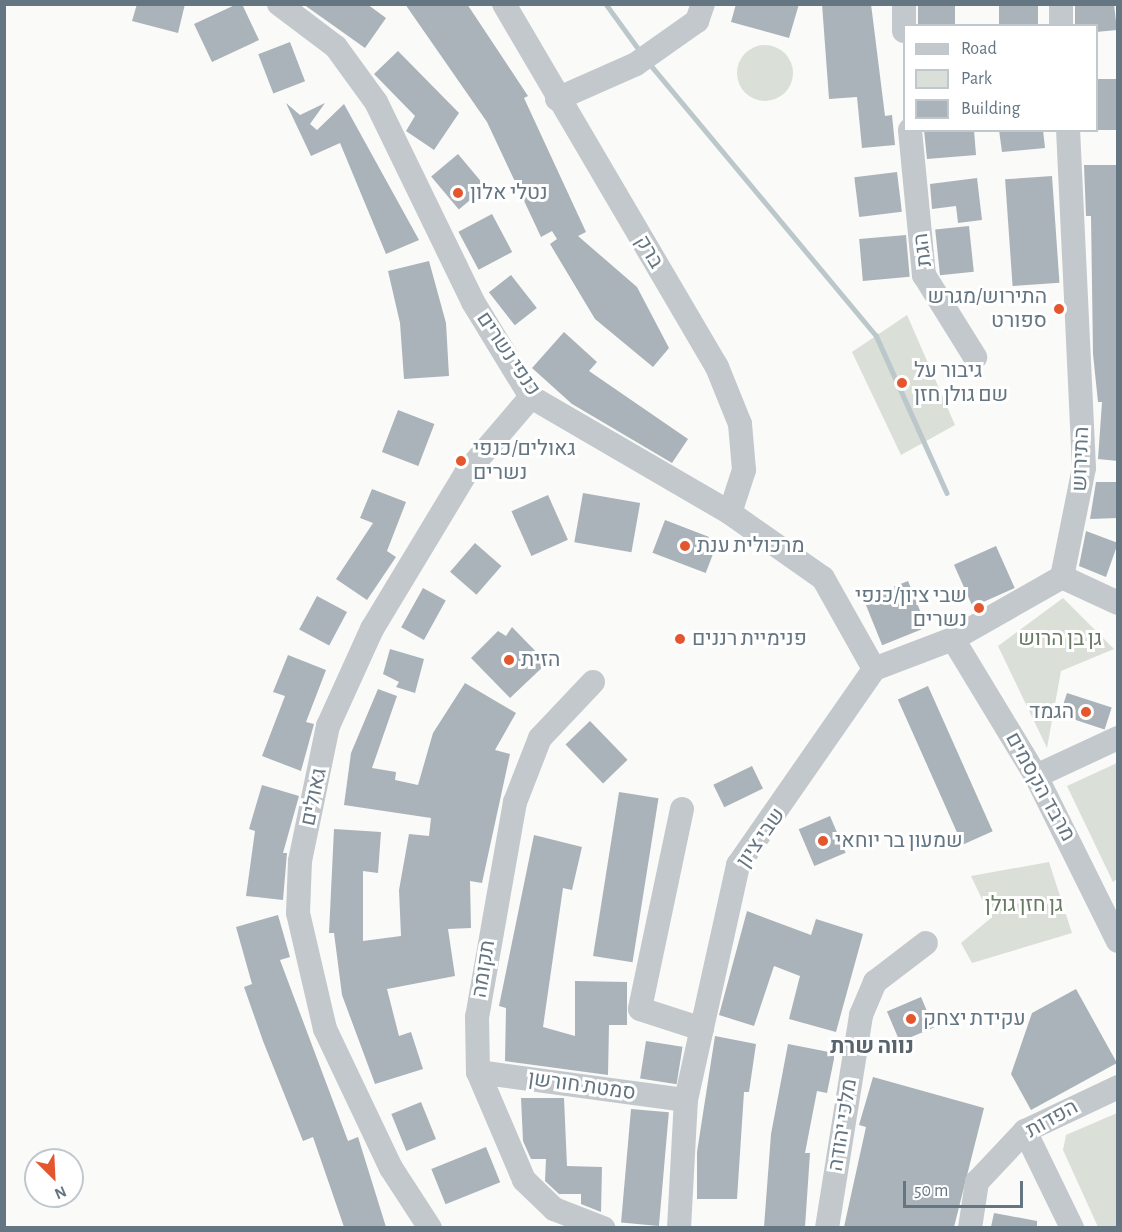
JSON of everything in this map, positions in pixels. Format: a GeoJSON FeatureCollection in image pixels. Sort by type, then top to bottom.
{"type":"FeatureCollection","features":[{"type":"Feature","properties":{"kind":"street","name":"כנפי נשרים"},"geometry":{"type":"LineString","coordinates":[[279,4],[336,47],[376,102],[468,292],[531,397],[730,513],[823,578],[874,669]]}},
{"type":"Feature","properties":{"kind":"street","name":"ברק"},"geometry":{"type":"LineString","coordinates":[[504,4],[557,99],[717,367],[741,424],[744,470],[730,513]]}},
{"type":"Feature","properties":{"kind":"street"},"geometry":{"type":"LineString","coordinates":[[557,99],[636,64],[697,21],[703,4]]}},
{"type":"Feature","properties":{"kind":"street"},"geometry":{"type":"LineString","coordinates":[[904,4],[904,24]]}},
{"type":"Feature","properties":{"kind":"street"},"geometry":{"type":"LineString","coordinates":[[1061,4],[1061,24]]}},
{"type":"Feature","properties":{"kind":"street","name":"הגת"},"geometry":{"type":"LineString","coordinates":[[910,132],[924,275],[975,357]]}},
{"type":"Feature","properties":{"kind":"street","name":"התירוש"},"geometry":{"type":"LineString","coordinates":[[1062,577],[1084,468],[1068,132]]}},
{"type":"Feature","properties":{"kind":"street","name":"גאולים"},"geometry":{"type":"LineString","coordinates":[[430,1227],[391,1168],[325,1029],[298,913],[300,861],[328,726],[372,629],[466,473],[531,397]]}},
{"type":"Feature","properties":{"kind":"street"},"geometry":{"type":"LineString","coordinates":[[874,669],[953,639],[1062,577],[1118,603]]}},
{"type":"Feature","properties":{"kind":"street","name":"מרבד הקסמים"},"geometry":{"type":"LineString","coordinates":[[953,639],[1036,776],[1118,941]]}},
{"type":"Feature","properties":{"kind":"street","name":"שבי ציון"},"geometry":{"type":"LineString","coordinates":[[679,1227],[686,1100],[738,865],[874,669]]}},
{"type":"Feature","properties":{"kind":"street","name":"תקומה"},"geometry":{"type":"LineString","coordinates":[[593,682],[540,738],[515,802],[484,956],[477,1017],[478,1072],[524,1180],[554,1209],[603,1227]]}},
{"type":"Feature","properties":{"kind":"street"},"geometry":{"type":"LineString","coordinates":[[1036,776],[1118,738]]}},
{"type":"Feature","properties":{"kind":"street"},"geometry":{"type":"LineString","coordinates":[[682,809],[640,1009],[702,1029]]}},
{"type":"Feature","properties":{"kind":"street","name":"מלכי יהודה"},"geometry":{"type":"LineString","coordinates":[[827,1227],[861,1015],[875,982],[926,943]]}},
{"type":"Feature","properties":{"kind":"street","name":"סמטת חורשן"},"geometry":{"type":"LineString","coordinates":[[478,1072],[686,1100]]}},
{"type":"Feature","properties":{"kind":"street","name":"הפדות"},"geometry":{"type":"LineString","coordinates":[[970,1227],[977,1182],[1025,1131],[1118,1087]]}},
{"type":"Feature","properties":{"kind":"street"},"geometry":{"type":"LineString","coordinates":[[1025,1131],[1071,1227]]}},
{"type":"Feature","properties":{"kind":"green space"},"geometry":{"type":"Polygon","coordinates":[[[765,45],[776,47],[785,53],[791,62],[793,73],[791,84],[785,93],[776,99],[765,101],[754,99],[745,93],[739,84],[737,73],[739,62],[745,53],[754,47],[765,45]]]}},
{"type":"Feature","properties":{"kind":"green space","name":"גיבור על שם גולן חזן"},"geometry":{"type":"Polygon","coordinates":[[[907,315],[955,425],[901,455],[852,352],[907,315]]]}},
{"type":"Feature","properties":{"kind":"green space","name":"גן בן הרוש"},"geometry":{"type":"Polygon","coordinates":[[[1063,598],[1114,649],[1061,671],[1047,748],[998,646],[1063,598]]]}},
{"type":"Feature","properties":{"kind":"green space"},"geometry":{"type":"Polygon","coordinates":[[[1117,763],[1118,878],[1113,882],[1067,786],[1117,763]]]}},
{"type":"Feature","properties":{"kind":"green space","name":"גן חזן גולן"},"geometry":{"type":"Polygon","coordinates":[[[1049,862],[1072,933],[972,963],[961,943],[991,918],[971,876],[1049,862]]]}},
{"type":"Feature","properties":{"kind":"green space"},"geometry":{"type":"Polygon","coordinates":[[[1117,1113],[1117,1227],[1098,1227],[1063,1150],[1066,1135],[1117,1113]]]}},
{"type":"Feature","properties":{"kind":"building"},"geometry":{"type":"Polygon","coordinates":[[[137,4],[185,4],[178,33],[132,21],[137,4]]]}},
{"type":"Feature","properties":{"kind":"building"},"geometry":{"type":"Polygon","coordinates":[[[237,4],[242,4],[259,40],[212,62],[194,24],[237,4]]]}},
{"type":"Feature","properties":{"kind":"building"},"geometry":{"type":"Polygon","coordinates":[[[303,4],[367,4],[386,18],[365,48],[303,4]]]}},
{"type":"Feature","properties":{"kind":"building"},"geometry":{"type":"Polygon","coordinates":[[[405,4],[467,4],[528,96],[524,98],[586,232],[578,236],[637,287],[669,348],[653,367],[595,319],[550,244],[557,239],[552,231],[541,237],[487,122],[405,4]]]}},
{"type":"Feature","properties":{"kind":"building"},"geometry":{"type":"Polygon","coordinates":[[[736,4],[799,4],[789,38],[731,22],[736,4]]]}},
{"type":"Feature","properties":{"kind":"building"},"geometry":{"type":"Polygon","coordinates":[[[822,4],[871,4],[885,116],[892,115],[895,145],[862,148],[857,97],[829,99],[822,4]]]}},
{"type":"Feature","properties":{"kind":"building"},"geometry":{"type":"Polygon","coordinates":[[[918,4],[955,4],[955,24],[918,24],[918,4]]]}},
{"type":"Feature","properties":{"kind":"building"},"geometry":{"type":"Polygon","coordinates":[[[999,4],[1038,4],[1038,24],[999,24],[999,4]]]}},
{"type":"Feature","properties":{"kind":"building"},"geometry":{"type":"Polygon","coordinates":[[[1075,4],[1114,4],[1117,30],[1098,32],[1098,24],[1075,24],[1075,4]]]}},
{"type":"Feature","properties":{"kind":"building"},"geometry":{"type":"Polygon","coordinates":[[[290,42],[305,81],[273,93],[258,54],[290,42]]]}},
{"type":"Feature","properties":{"kind":"building"},"geometry":{"type":"Polygon","coordinates":[[[398,51],[459,113],[434,150],[406,131],[415,116],[374,74],[398,51]]]}},
{"type":"Feature","properties":{"kind":"building"},"geometry":{"type":"Polygon","coordinates":[[[1098,79],[1118,79],[1118,130],[1098,130],[1098,79]]]}},
{"type":"Feature","properties":{"kind":"building"},"geometry":{"type":"Polygon","coordinates":[[[286,103],[300,115],[325,103],[310,124],[317,130],[344,104],[419,240],[386,254],[340,143],[311,156],[286,103]]]}},
{"type":"Feature","properties":{"kind":"building"},"geometry":{"type":"Polygon","coordinates":[[[924,132],[974,132],[976,155],[927,159],[924,132]]]}},
{"type":"Feature","properties":{"kind":"building"},"geometry":{"type":"Polygon","coordinates":[[[999,132],[1043,132],[1045,148],[1002,152],[999,132]]]}},
{"type":"Feature","properties":{"kind":"building"},"geometry":{"type":"Polygon","coordinates":[[[458,154],[486,187],[459,209],[431,176],[458,154]]]}},
{"type":"Feature","properties":{"kind":"building"},"geometry":{"type":"Polygon","coordinates":[[[1084,165],[1118,165],[1118,461],[1098,459],[1102,402],[1098,402],[1093,354],[1091,216],[1086,216],[1084,165]]]}},
{"type":"Feature","properties":{"kind":"building"},"geometry":{"type":"Polygon","coordinates":[[[897,172],[902,212],[859,217],[854,177],[897,172]]]}},
{"type":"Feature","properties":{"kind":"building"},"geometry":{"type":"Polygon","coordinates":[[[1052,176],[1059,283],[1013,286],[1005,179],[1052,176]]]}},
{"type":"Feature","properties":{"kind":"building"},"geometry":{"type":"Polygon","coordinates":[[[977,178],[982,220],[958,223],[956,206],[932,209],[930,184],[977,178]]]}},
{"type":"Feature","properties":{"kind":"building"},"geometry":{"type":"Polygon","coordinates":[[[492,214],[512,252],[479,270],[458,232],[492,214]]]}},
{"type":"Feature","properties":{"kind":"building"},"geometry":{"type":"Polygon","coordinates":[[[969,226],[974,272],[940,275],[935,230],[969,226]]]}},
{"type":"Feature","properties":{"kind":"building"},"geometry":{"type":"Polygon","coordinates":[[[906,235],[910,277],[863,281],[859,239],[906,235]]]}},
{"type":"Feature","properties":{"kind":"building"},"geometry":{"type":"Polygon","coordinates":[[[429,261],[446,323],[449,376],[404,379],[400,323],[388,271],[429,261]]]}},
{"type":"Feature","properties":{"kind":"building"},"geometry":{"type":"Polygon","coordinates":[[[511,275],[537,308],[515,325],[489,292],[511,275]]]}},
{"type":"Feature","properties":{"kind":"building"},"geometry":{"type":"Polygon","coordinates":[[[564,332],[597,362],[589,371],[688,439],[672,463],[572,404],[532,368],[564,332]]]}},
{"type":"Feature","properties":{"kind":"building"},"geometry":{"type":"Polygon","coordinates":[[[398,410],[434,424],[418,466],[382,452],[398,410]]]}},
{"type":"Feature","properties":{"kind":"building"},"geometry":{"type":"Polygon","coordinates":[[[1096,482],[1118,482],[1118,518],[1090,519],[1096,482]]]}},
{"type":"Feature","properties":{"kind":"building"},"geometry":{"type":"Polygon","coordinates":[[[372,489],[406,502],[387,551],[396,557],[367,600],[336,579],[373,523],[360,518],[372,489]]]}},
{"type":"Feature","properties":{"kind":"building"},"geometry":{"type":"Polygon","coordinates":[[[583,493],[640,503],[631,552],[574,542],[583,493]]]}},
{"type":"Feature","properties":{"kind":"building"},"geometry":{"type":"Polygon","coordinates":[[[548,495],[568,540],[531,556],[511,511],[548,495]]]}},
{"type":"Feature","properties":{"kind":"building","name":"מרכולית ענת"},"geometry":{"type":"Polygon","coordinates":[[[665,520],[718,540],[706,573],[652,553],[665,520]]]}},
{"type":"Feature","properties":{"kind":"building"},"geometry":{"type":"Polygon","coordinates":[[[1086,531],[1118,543],[1106,577],[1079,566],[1086,531]]]}},
{"type":"Feature","properties":{"kind":"building"},"geometry":{"type":"Polygon","coordinates":[[[475,543],[501,566],[476,595],[450,572],[475,543]]]}},
{"type":"Feature","properties":{"kind":"building"},"geometry":{"type":"Polygon","coordinates":[[[996,546],[1015,588],[973,607],[954,565],[996,546]]]}},
{"type":"Feature","properties":{"kind":"building"},"geometry":{"type":"Polygon","coordinates":[[[908,581],[927,627],[882,645],[863,599],[908,581]]]}},
{"type":"Feature","properties":{"kind":"building"},"geometry":{"type":"Polygon","coordinates":[[[423,588],[446,601],[424,640],[401,627],[423,588]]]}},
{"type":"Feature","properties":{"kind":"building"},"geometry":{"type":"Polygon","coordinates":[[[317,596],[347,612],[329,646],[299,630],[317,596]]]}},
{"type":"Feature","properties":{"kind":"building","name":"הזית"},"geometry":{"type":"Polygon","coordinates":[[[512,627],[547,663],[510,698],[471,658],[498,631],[506,636],[512,627]]]}},
{"type":"Feature","properties":{"kind":"building"},"geometry":{"type":"Polygon","coordinates":[[[390,649],[424,659],[415,693],[396,687],[399,682],[383,674],[390,649]]]}},
{"type":"Feature","properties":{"kind":"building"},"geometry":{"type":"Polygon","coordinates":[[[288,655],[326,670],[306,722],[314,724],[301,771],[262,756],[285,696],[273,692],[288,655]]]}},
{"type":"Feature","properties":{"kind":"building"},"geometry":{"type":"Polygon","coordinates":[[[465,683],[516,713],[495,750],[510,754],[482,883],[470,881],[471,928],[448,929],[455,976],[387,989],[399,1036],[411,1032],[423,1069],[375,1084],[342,995],[334,933],[329,933],[334,829],[381,832],[378,873],[363,871],[363,941],[401,936],[399,890],[409,834],[429,836],[431,818],[344,805],[351,753],[378,689],[397,696],[372,768],[396,772],[395,780],[418,785],[433,733],[465,683]]]}},
{"type":"Feature","properties":{"kind":"building"},"geometry":{"type":"Polygon","coordinates":[[[928,686],[993,831],[963,845],[898,699],[928,686]]]}},
{"type":"Feature","properties":{"kind":"building","name":"הגמד"},"geometry":{"type":"Polygon","coordinates":[[[1067,693],[1112,708],[1105,729],[1060,715],[1067,693]]]}},
{"type":"Feature","properties":{"kind":"building"},"geometry":{"type":"Polygon","coordinates":[[[590,721],[628,760],[603,783],[566,745],[590,721]]]}},
{"type":"Feature","properties":{"kind":"building"},"geometry":{"type":"Polygon","coordinates":[[[752,766],[763,788],[724,807],[713,785],[752,766]]]}},
{"type":"Feature","properties":{"kind":"building"},"geometry":{"type":"Polygon","coordinates":[[[262,785],[299,796],[283,853],[287,853],[283,900],[246,896],[255,831],[249,829],[262,785]]]}},
{"type":"Feature","properties":{"kind":"building"},"geometry":{"type":"Polygon","coordinates":[[[619,792],[659,798],[633,962],[593,956],[619,792]]]}},
{"type":"Feature","properties":{"kind":"building","name":"שמעון בר יוחאי"},"geometry":{"type":"Polygon","coordinates":[[[830,816],[846,853],[814,866],[799,829],[830,816]]]}},
{"type":"Feature","properties":{"kind":"building"},"geometry":{"type":"Polygon","coordinates":[[[534,835],[582,847],[572,890],[563,888],[543,1027],[575,1036],[575,981],[627,982],[627,1025],[609,1025],[608,1075],[505,1061],[506,1008],[499,1006],[534,835]]]}},
{"type":"Feature","properties":{"kind":"building"},"geometry":{"type":"Polygon","coordinates":[[[747,911],[811,935],[816,919],[863,934],[836,1032],[789,1019],[800,976],[774,966],[754,1026],[719,1015],[747,911]]]}},
{"type":"Feature","properties":{"kind":"building"},"geometry":{"type":"Polygon","coordinates":[[[278,915],[290,957],[280,960],[348,1141],[358,1137],[386,1227],[344,1227],[313,1137],[303,1141],[244,987],[252,984],[236,927],[278,915]]]}},
{"type":"Feature","properties":{"kind":"building"},"geometry":{"type":"Polygon","coordinates":[[[1076,989],[1117,1063],[1031,1110],[1011,1074],[1032,1013],[1076,989]]]}},
{"type":"Feature","properties":{"kind":"building","name":"עקידת יצחק"},"geometry":{"type":"Polygon","coordinates":[[[921,997],[934,1027],[900,1042],[887,1011],[921,997]]]}},
{"type":"Feature","properties":{"kind":"building"},"geometry":{"type":"Polygon","coordinates":[[[715,1036],[756,1044],[749,1092],[744,1092],[737,1199],[697,1199],[697,1152],[715,1036]]]}},
{"type":"Feature","properties":{"kind":"building"},"geometry":{"type":"Polygon","coordinates":[[[646,1041],[683,1047],[677,1084],[640,1079],[646,1041]]]}},
{"type":"Feature","properties":{"kind":"building"},"geometry":{"type":"Polygon","coordinates":[[[788,1044],[834,1053],[834,1059],[827,1093],[817,1091],[805,1153],[810,1153],[805,1227],[764,1227],[771,1134],[788,1044]]]}},
{"type":"Feature","properties":{"kind":"building"},"geometry":{"type":"Polygon","coordinates":[[[873,1077],[984,1108],[954,1227],[844,1227],[866,1127],[859,1125],[873,1077]]]}},
{"type":"Feature","properties":{"kind":"building"},"geometry":{"type":"Polygon","coordinates":[[[521,1098],[564,1098],[567,1166],[602,1167],[601,1212],[581,1204],[581,1194],[559,1194],[545,1181],[546,1159],[531,1159],[523,1141],[521,1098]]]}},
{"type":"Feature","properties":{"kind":"building"},"geometry":{"type":"Polygon","coordinates":[[[421,1102],[436,1139],[406,1151],[391,1114],[421,1102]]]}},
{"type":"Feature","properties":{"kind":"building"},"geometry":{"type":"Polygon","coordinates":[[[631,1109],[669,1112],[659,1226],[621,1223],[631,1109]]]}},
{"type":"Feature","properties":{"kind":"building"},"geometry":{"type":"Polygon","coordinates":[[[486,1147],[500,1182],[446,1204],[431,1169],[486,1147]]]}},
{"type":"Feature","properties":{"kind":"building"},"geometry":{"type":"Polygon","coordinates":[[[994,1213],[1037,1221],[1037,1227],[991,1227],[994,1213]]]}},
{"type":"Feature","properties":{"kind":"waterway"},"geometry":{"type":"LineString","coordinates":[[606,4],[640,51]]}},
{"type":"Feature","properties":{"kind":"waterway"},"geometry":{"type":"LineString","coordinates":[[649,63],[876,335],[947,493]]}},
{"type":"Feature","properties":{"kind":"place","name":"נטלי אלון"},"geometry":{"type":"Point","coordinates":[458,193]}},
{"type":"Feature","properties":{"kind":"place","name":"התירוש/מגרש ספורט"},"geometry":{"type":"Point","coordinates":[1059,309]}},
{"type":"Feature","properties":{"kind":"place","name":"גיבור על שם גולן חזן"},"geometry":{"type":"Point","coordinates":[902,383]}},
{"type":"Feature","properties":{"kind":"place","name":"גאולים/כנפי נשרים"},"geometry":{"type":"Point","coordinates":[461,461]}},
{"type":"Feature","properties":{"kind":"place","name":"מרכולית ענת"},"geometry":{"type":"Point","coordinates":[685,546]}},
{"type":"Feature","properties":{"kind":"place","name":"שבי ציון/כנפי נשרים"},"geometry":{"type":"Point","coordinates":[979,608]}},
{"type":"Feature","properties":{"kind":"place","name":"פנימיית רננים"},"geometry":{"type":"Point","coordinates":[680,639]}},
{"type":"Feature","properties":{"kind":"place","name":"הזית"},"geometry":{"type":"Point","coordinates":[509,660]}},
{"type":"Feature","properties":{"kind":"place","name":"הגמד"},"geometry":{"type":"Point","coordinates":[1086,712]}},
{"type":"Feature","properties":{"kind":"place","name":"שמעון בר יוחאי"},"geometry":{"type":"Point","coordinates":[823,841]}},
{"type":"Feature","properties":{"kind":"place","name":"עקידת יצחק"},"geometry":{"type":"Point","coordinates":[911,1019]}},
{"type":"Feature","properties":{"kind":"district","name":"נווה שרת"},"geometry":{"type":"Point","coordinates":[872,1047]}}]}
